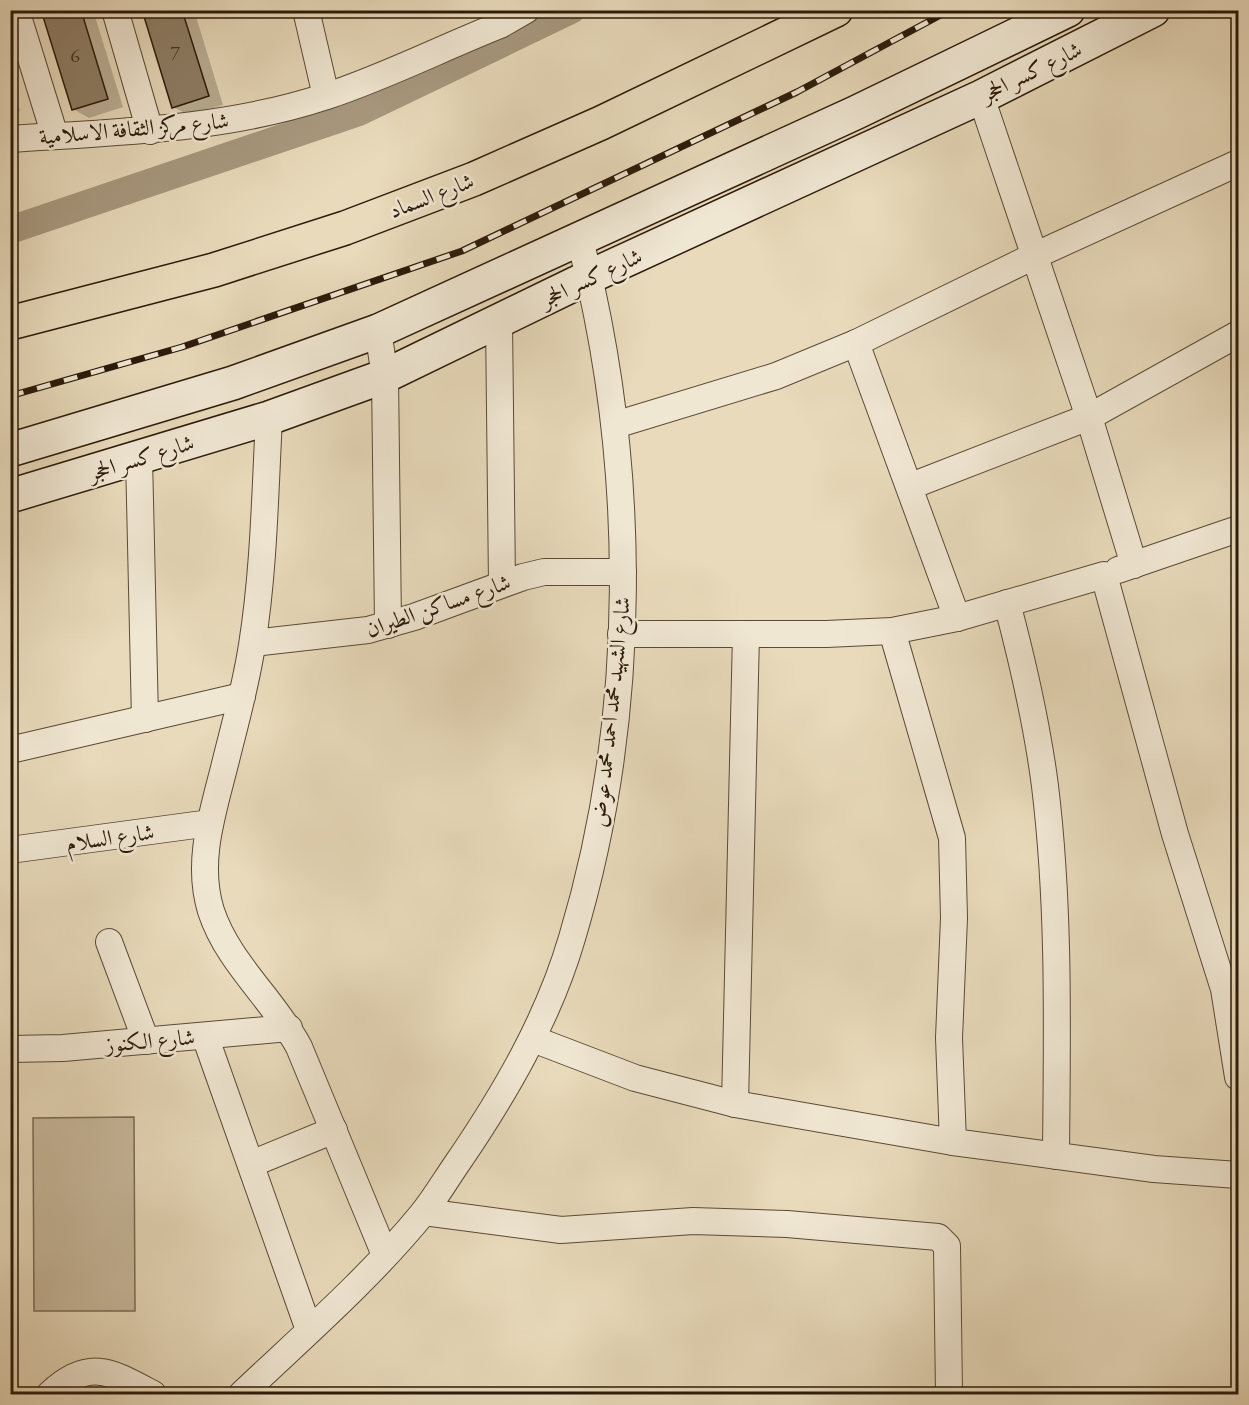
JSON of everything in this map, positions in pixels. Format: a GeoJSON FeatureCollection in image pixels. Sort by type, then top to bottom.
{"type":"FeatureCollection","features":[{"type":"Feature","properties":{"kind":"highway","name":"شارع السماد"},"geometry":{"type":"LineString","coordinates":[[10,323],[214,270],[378,216],[474,179],[830,13]]}},
{"type":"Feature","properties":{"kind":"main road","name":"شارع كسر الحجر"},"geometry":{"type":"LineString","coordinates":[[10,450],[233,383],[378,331],[580,240],[1068,10]]}},
{"type":"Feature","properties":{"kind":"main road","name":"شارع كسر الحجر"},"geometry":{"type":"LineString","coordinates":[[10,496],[269,418],[385,376],[589,277],[981,97],[1153,10]]}},
{"type":"Feature","properties":{"kind":"street"},"geometry":{"type":"LineString","coordinates":[[16,10],[56,136]]}},
{"type":"Feature","properties":{"kind":"street"},"geometry":{"type":"LineString","coordinates":[[115,10],[150,131]]}},
{"type":"Feature","properties":{"kind":"street"},"geometry":{"type":"LineString","coordinates":[[306,10],[326,96]]}},
{"type":"Feature","properties":{"kind":"street","name":"شارع مركز الثقافة الاسلامية"},"geometry":{"type":"LineString","coordinates":[[10,139],[150,131],[241,118],[326,96],[500,25],[526,10]]}},
{"type":"Feature","properties":{"kind":"street"},"geometry":{"type":"LineString","coordinates":[[981,97],[1089,417],[1134,565]]}},
{"type":"Feature","properties":{"kind":"street"},"geometry":{"type":"LineString","coordinates":[[615,424],[777,376],[856,343],[1034,256],[1239,163]]}},
{"type":"Feature","properties":{"kind":"street","name":"شارع الشهيد محمد احمد محمد عوض"},"geometry":{"type":"LineString","coordinates":[[242,1395],[385,1255],[424,1212],[481,1129],[533,1039],[572,940],[598,837],[613,732],[621,634],[623,572],[615,424],[605,353],[580,240]]}},
{"type":"Feature","properties":{"kind":"street"},"geometry":{"type":"LineString","coordinates":[[500,321],[502,584]]}},
{"type":"Feature","properties":{"kind":"street"},"geometry":{"type":"LineString","coordinates":[[378,331],[385,376],[388,626]]}},
{"type":"Feature","properties":{"kind":"street"},"geometry":{"type":"LineString","coordinates":[[911,486],[1089,417],[1239,334]]}},
{"type":"Feature","properties":{"kind":"street"},"geometry":{"type":"LineString","coordinates":[[856,343],[911,486],[957,618]]}},
{"type":"Feature","properties":{"kind":"street"},"geometry":{"type":"LineString","coordinates":[[269,418],[260,587],[242,696],[210,823],[205,852],[205,881],[221,936],[237,961],[289,1028],[385,1255]]}},
{"type":"Feature","properties":{"kind":"street"},"geometry":{"type":"LineString","coordinates":[[139,457],[144,719]]}},
{"type":"Feature","properties":{"kind":"street"},"geometry":{"type":"LineString","coordinates":[[621,634],[826,634],[892,631],[957,618],[1134,565],[1239,530]]}},
{"type":"Feature","properties":{"kind":"street","name":"شارع مساكن الطيران"},"geometry":{"type":"LineString","coordinates":[[252,644],[348,634],[388,626],[502,584],[544,572],[623,572]]}},
{"type":"Feature","properties":{"kind":"street"},"geometry":{"type":"LineString","coordinates":[[1104,574],[1175,834],[1224,989],[1239,1077]]}},
{"type":"Feature","properties":{"kind":"street"},"geometry":{"type":"LineString","coordinates":[[1007,603],[1026,675],[1045,786],[1057,959],[1056,1156]]}},
{"type":"Feature","properties":{"kind":"street"},"geometry":{"type":"LineString","coordinates":[[892,631],[952,838],[954,918],[949,1038],[954,1142]]}},
{"type":"Feature","properties":{"kind":"street"},"geometry":{"type":"LineString","coordinates":[[735,1104],[746,634]]}},
{"type":"Feature","properties":{"kind":"street"},"geometry":{"type":"LineString","coordinates":[[10,750],[242,696]]}},
{"type":"Feature","properties":{"kind":"street","name":"شارع السلام"},"geometry":{"type":"LineString","coordinates":[[10,850],[210,823]]}},
{"type":"Feature","properties":{"kind":"street"},"geometry":{"type":"LineString","coordinates":[[109,942],[146,1041]]}},
{"type":"Feature","properties":{"kind":"street","name":"شارع الكنوز"},"geometry":{"type":"LineString","coordinates":[[10,1049],[63,1048],[289,1028]]}},
{"type":"Feature","properties":{"kind":"street"},"geometry":{"type":"LineString","coordinates":[[205,1036],[309,1330]]}},
{"type":"Feature","properties":{"kind":"street"},"geometry":{"type":"LineString","coordinates":[[533,1039],[634,1078],[735,1104],[954,1142],[1154,1169],[1239,1175]]}},
{"type":"Feature","properties":{"kind":"street"},"geometry":{"type":"LineString","coordinates":[[250,1164],[334,1130]]}},
{"type":"Feature","properties":{"kind":"street"},"geometry":{"type":"LineString","coordinates":[[424,1212],[561,1230],[693,1221],[787,1224],[938,1237],[947,1246],[949,1395]]}},
{"type":"Feature","properties":{"kind":"street"},"geometry":{"type":"LineString","coordinates":[[50,1395],[74,1376],[98,1371],[123,1378],[153,1395]]}},
{"type":"Feature","properties":{"kind":"shaded area"},"geometry":{"type":"Polygon","coordinates":[[[134,1117],[135,1311],[34,1311],[33,1118],[134,1117]]]}},
{"type":"Feature","properties":{"kind":"building"},"geometry":{"type":"Polygon","coordinates":[[[41,10],[81,10],[108,99],[72,110],[41,10]]]}},
{"type":"Feature","properties":{"kind":"building"},"geometry":{"type":"Polygon","coordinates":[[[142,10],[182,10],[209,96],[172,108],[142,10]]]}},
{"type":"Feature","properties":{"kind":"waterway"},"geometry":{"type":"LineString","coordinates":[[10,230],[359,112],[571,10]]}},
{"type":"Feature","properties":{"kind":"railway"},"geometry":{"type":"LineString","coordinates":[[10,396],[182,347],[462,251],[797,92],[950,10]]}}]}
